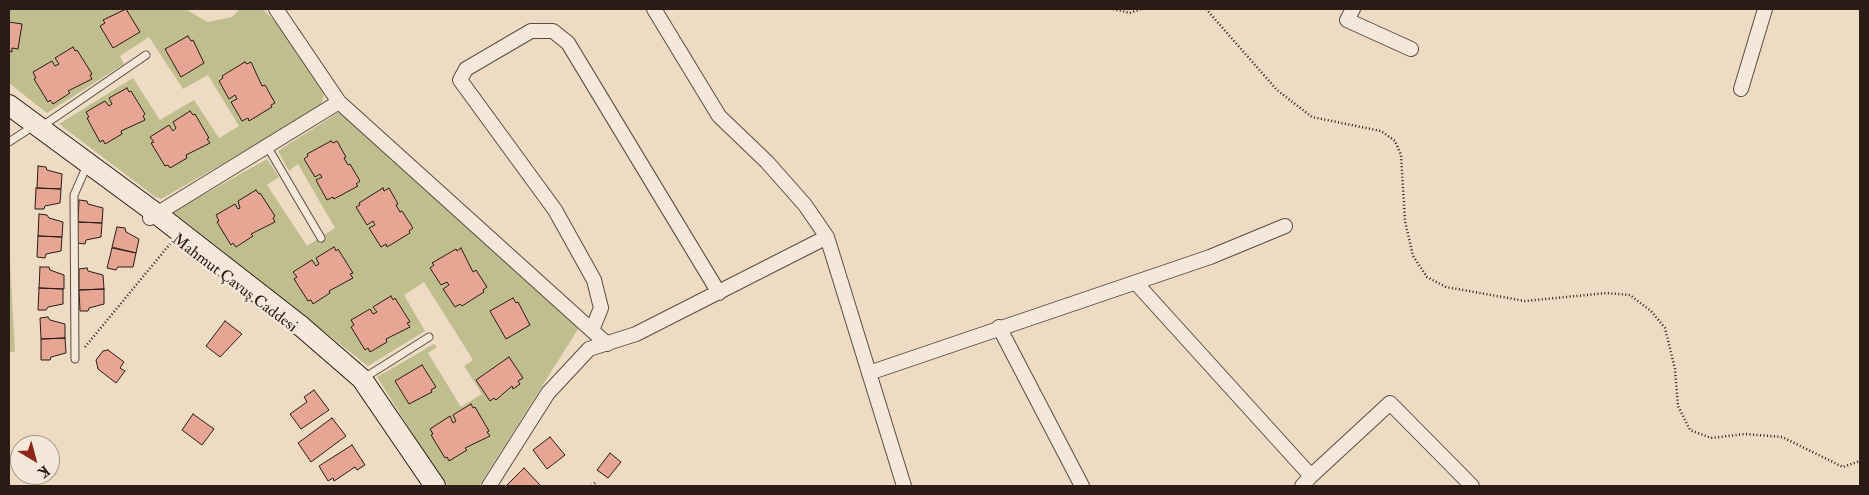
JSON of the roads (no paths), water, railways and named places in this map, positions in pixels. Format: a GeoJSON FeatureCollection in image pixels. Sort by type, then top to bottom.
{"type":"FeatureCollection","features":[{"type":"Feature","properties":{"kind":"main road"},"geometry":{"type":"LineString","coordinates":[[9,97],[23,121],[158,213],[302,327],[360,381],[435,486]]}},
{"type":"Feature","properties":{"kind":"main road","name":"Mahmut Çavuş Caddesi"},"geometry":{"type":"LineString","coordinates":[[23,121],[85,170],[158,213],[175,239],[360,381],[426,486]]}},
{"type":"Feature","properties":{"kind":"street"},"geometry":{"type":"LineString","coordinates":[[276,9],[339,102],[607,344]]}},
{"type":"Feature","properties":{"kind":"street"},"geometry":{"type":"LineString","coordinates":[[654,9],[719,116],[768,162],[805,205],[827,236],[904,486]]}},
{"type":"Feature","properties":{"kind":"street"},"geometry":{"type":"LineString","coordinates":[[1353,9],[1347,20],[1411,49]]}},
{"type":"Feature","properties":{"kind":"street"},"geometry":{"type":"LineString","coordinates":[[1741,90],[1765,9]]}},
{"type":"Feature","properties":{"kind":"street"},"geometry":{"type":"LineString","coordinates":[[592,330],[601,308],[594,280],[555,210],[460,80],[466,69],[531,31],[553,31],[568,43],[718,293]]}},
{"type":"Feature","properties":{"kind":"street"},"geometry":{"type":"LineString","coordinates":[[158,213],[339,102]]}},
{"type":"Feature","properties":{"kind":"street"},"geometry":{"type":"LineString","coordinates":[[869,373],[999,327],[1210,257],[1285,226]]}},
{"type":"Feature","properties":{"kind":"street"},"geometry":{"type":"LineString","coordinates":[[489,486],[548,393],[589,350],[636,334],[827,236]]}},
{"type":"Feature","properties":{"kind":"street"},"geometry":{"type":"LineString","coordinates":[[1136,283],[1306,481],[1390,403],[1472,486]]}},
{"type":"Feature","properties":{"kind":"street"},"geometry":{"type":"LineString","coordinates":[[999,327],[1082,486]]}},
{"type":"Feature","properties":{"kind":"lane"},"geometry":{"type":"LineString","coordinates":[[9,142],[23,121],[146,55]]}},
{"type":"Feature","properties":{"kind":"lane"},"geometry":{"type":"LineString","coordinates":[[267,146],[321,238]]}},
{"type":"Feature","properties":{"kind":"lane"},"geometry":{"type":"LineString","coordinates":[[75,359],[74,195],[85,170]]}},
{"type":"Feature","properties":{"kind":"lane"},"geometry":{"type":"LineString","coordinates":[[360,381],[429,337]]}}]}
